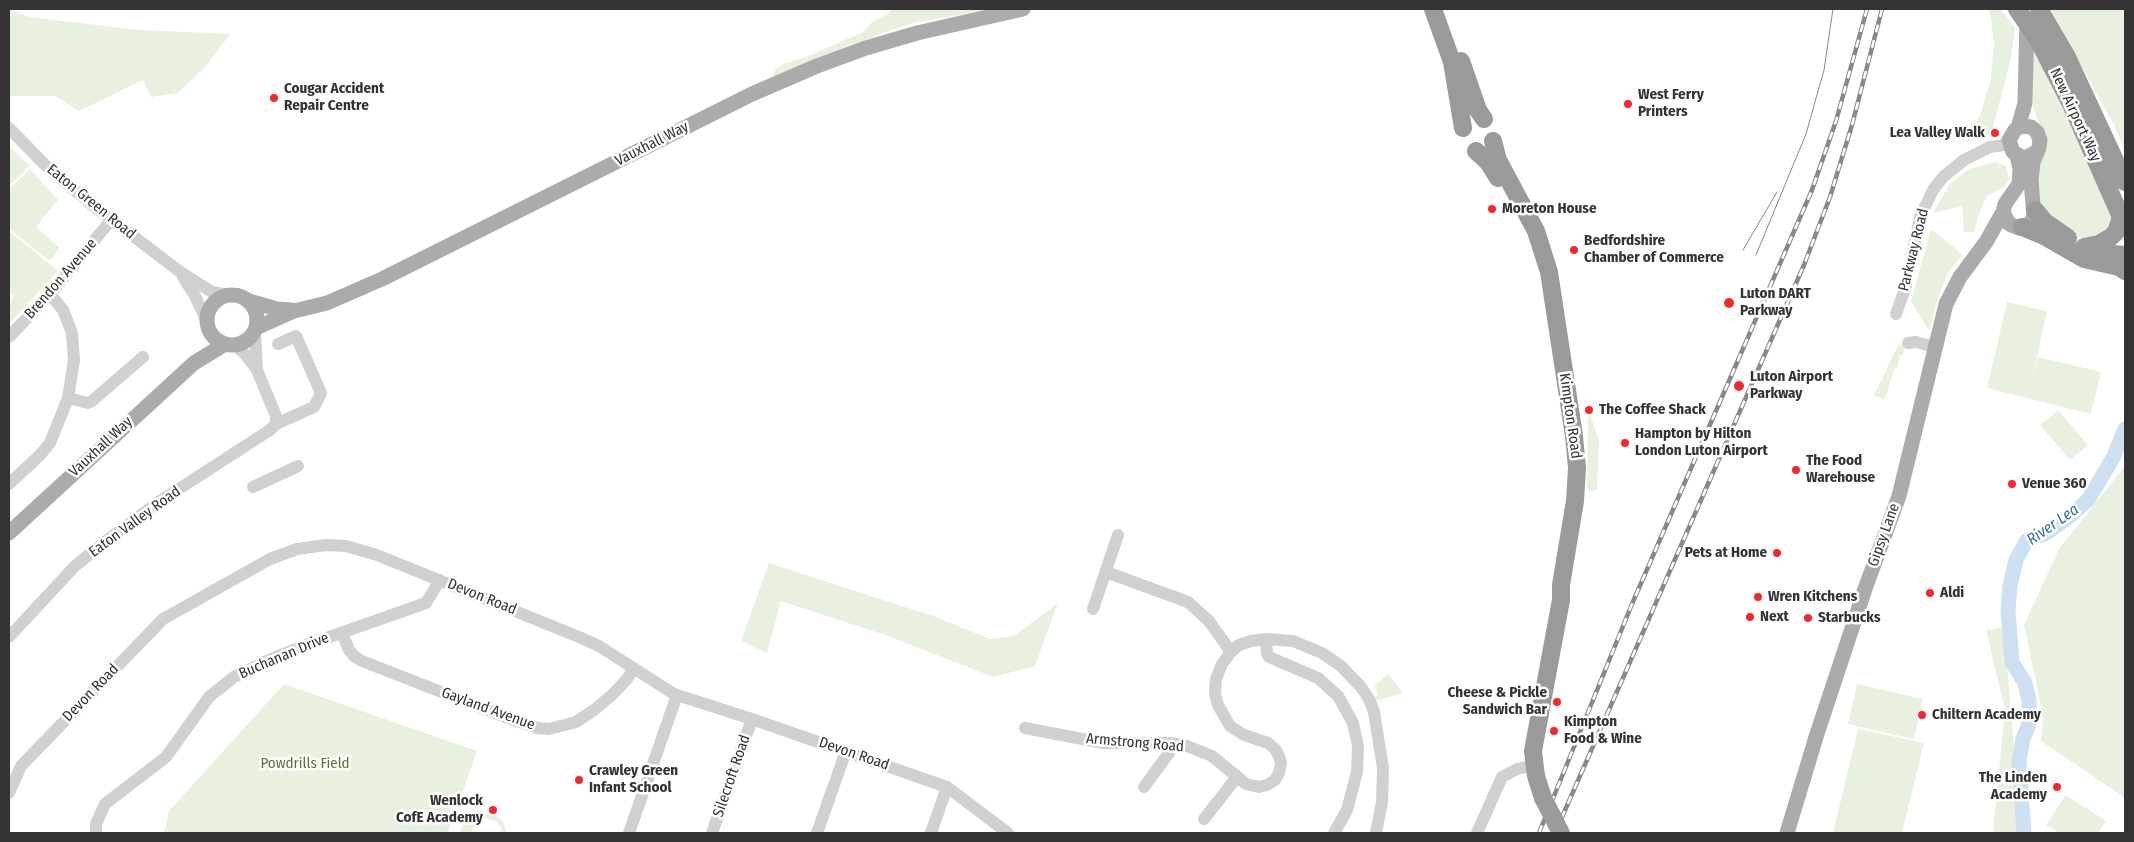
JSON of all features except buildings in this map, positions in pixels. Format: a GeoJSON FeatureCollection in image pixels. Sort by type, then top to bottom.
{"type":"FeatureCollection","features":[{"type":"Feature","properties":{"kind":"highway"},"geometry":{"type":"LineString","coordinates":[[1433,9],[1452,62],[1463,128]]}},
{"type":"Feature","properties":{"kind":"highway"},"geometry":{"type":"LineString","coordinates":[[1442,9],[1478,110],[1493,128],[1493,141],[1486,149],[1476,151],[1469,149],[1464,144],[1461,136],[1465,124],[1474,119],[1484,119]]}},
{"type":"Feature","properties":{"kind":"highway","name":"New Airport Way"},"geometry":{"type":"LineString","coordinates":[[2017,9],[2038,40],[2069,99],[2123,221]]}},
{"type":"Feature","properties":{"kind":"highway","name":"New Airport Way"},"geometry":{"type":"LineString","coordinates":[[2042,13],[2079,81],[2125,182]]}},
{"type":"Feature","properties":{"kind":"highway","name":"Kimpton Road"},"geometry":{"type":"LineString","coordinates":[[1493,141],[1498,160],[1536,231],[1549,272],[1574,436],[1577,468],[1575,501],[1560,585],[1561,600],[1533,751],[1536,776],[1543,798],[1562,833]]}},
{"type":"Feature","properties":{"kind":"highway","name":"Kimpton Road"},"geometry":{"type":"LineString","coordinates":[[1476,151],[1488,162],[1529,235],[1541,248]]}},
{"type":"Feature","properties":{"kind":"highway"},"geometry":{"type":"LineString","coordinates":[[2034,207],[2040,217],[2056,230],[2084,247],[2102,254],[2125,256]]}},
{"type":"Feature","properties":{"kind":"highway"},"geometry":{"type":"LineString","coordinates":[[2084,247],[2099,244],[2111,237],[2123,221]]}},
{"type":"Feature","properties":{"kind":"highway"},"geometry":{"type":"LineString","coordinates":[[2019,227],[2044,236],[2084,259],[2119,267],[2125,271]]}},
{"type":"Feature","properties":{"kind":"highway","name":"Kimpton Road"},"geometry":{"type":"LineString","coordinates":[[1543,798],[1535,791],[1526,767],[1527,750],[1552,598],[1560,585]]}},
{"type":"Feature","properties":{"kind":"main road","name":"Vauxhall Way"},"geometry":{"type":"LineString","coordinates":[[255,330],[294,311],[327,303],[364,287],[752,94],[817,66],[866,48],[917,33],[1023,9]]}},
{"type":"Feature","properties":{"kind":"main road"},"geometry":{"type":"LineString","coordinates":[[2018,128],[2025,103],[2027,9]]}},
{"type":"Feature","properties":{"kind":"main road"},"geometry":{"type":"LineString","coordinates":[[2025,103],[2040,140],[2032,162],[2030,180],[2034,207],[2032,221],[2019,227],[2009,224],[2007,205],[2023,197],[2034,207]]}},
{"type":"Feature","properties":{"kind":"main road"},"geometry":{"type":"LineString","coordinates":[[2034,129],[2024,126],[2012,133],[2013,149],[2027,157],[2036,152]]}},
{"type":"Feature","properties":{"kind":"main road","name":"Gipsy Lane"},"geometry":{"type":"LineString","coordinates":[[1787,833],[1816,737],[1865,589],[1899,496],[1946,304],[1952,290],[1986,242],[2019,184],[2020,169],[2013,149]]}},
{"type":"Feature","properties":{"kind":"main road","name":"Gipsy Lane"},"geometry":{"type":"LineString","coordinates":[[1986,242],[2019,227]]}},
{"type":"Feature","properties":{"kind":"main road"},"geometry":{"type":"LineString","coordinates":[[228,295],[238,295],[249,301],[257,314],[255,330],[242,344],[230,345],[216,340],[207,325],[209,309],[214,302],[228,295]]}},
{"type":"Feature","properties":{"kind":"main road","name":"Vauxhall Way"},"geometry":{"type":"LineString","coordinates":[[249,301],[277,309],[294,311]]}},
{"type":"Feature","properties":{"kind":"main road","name":"Vauxhall Way"},"geometry":{"type":"LineString","coordinates":[[194,364],[204,347],[207,325]]}},
{"type":"Feature","properties":{"kind":"main road","name":"Vauxhall Way"},"geometry":{"type":"LineString","coordinates":[[9,533],[194,364],[230,345]]}},
{"type":"Feature","properties":{"kind":"street","name":"Eaton Green Road"},"geometry":{"type":"LineString","coordinates":[[9,128],[50,170],[179,271],[212,292],[228,295]]}},
{"type":"Feature","properties":{"kind":"street","name":"Parkway Road"},"geometry":{"type":"LineString","coordinates":[[1896,314],[1906,286],[1920,217],[1933,190],[1943,177],[1964,160],[1990,147],[2013,149]]}},
{"type":"Feature","properties":{"kind":"street","name":"Brendon Avenue"},"geometry":{"type":"LineString","coordinates":[[9,337],[50,294],[112,219]]}},
{"type":"Feature","properties":{"kind":"street","name":"Eaton Green Road"},"geometry":{"type":"LineString","coordinates":[[179,271],[195,296],[207,325]]}},
{"type":"Feature","properties":{"kind":"street"},"geometry":{"type":"LineString","coordinates":[[9,484],[50,443],[68,398],[74,360],[72,333],[63,310],[50,294]]}},
{"type":"Feature","properties":{"kind":"street"},"geometry":{"type":"LineString","coordinates":[[255,330],[257,370]]}},
{"type":"Feature","properties":{"kind":"street","name":"Eaton Valley Road"},"geometry":{"type":"LineString","coordinates":[[9,638],[75,566],[157,503],[270,430],[276,424],[314,407],[321,394],[296,336],[278,344]]}},
{"type":"Feature","properties":{"kind":"street"},"geometry":{"type":"LineString","coordinates":[[1908,343],[1916,342],[1934,347]]}},
{"type":"Feature","properties":{"kind":"street"},"geometry":{"type":"LineString","coordinates":[[230,345],[245,354],[257,370],[276,416],[276,424]]}},
{"type":"Feature","properties":{"kind":"street"},"geometry":{"type":"LineString","coordinates":[[68,398],[88,403],[92,401],[143,357]]}},
{"type":"Feature","properties":{"kind":"street"},"geometry":{"type":"LineString","coordinates":[[253,486],[298,466]]}},
{"type":"Feature","properties":{"kind":"street"},"geometry":{"type":"LineString","coordinates":[[1093,609],[1118,534]]}},
{"type":"Feature","properties":{"kind":"street","name":"Devon Road"},"geometry":{"type":"LineString","coordinates":[[9,793],[21,766],[163,619],[270,559],[297,549],[346,546],[378,555],[599,646],[677,695],[846,751],[947,788],[1008,833]]}},
{"type":"Feature","properties":{"kind":"street"},"geometry":{"type":"LineString","coordinates":[[1106,572],[1172,594],[1188,602],[1209,620],[1231,652],[1245,643],[1266,639],[1293,641],[1322,653],[1352,676],[1369,700],[1374,712],[1383,768],[1382,802],[1376,833]]}},
{"type":"Feature","properties":{"kind":"street","name":"Buchanan Drive"},"geometry":{"type":"LineString","coordinates":[[96,833],[96,824],[105,804],[166,757],[215,691],[234,677],[252,667],[298,648],[426,603],[440,580]]}},
{"type":"Feature","properties":{"kind":"street","name":"Gayland Avenue"},"geometry":{"type":"LineString","coordinates":[[342,632],[349,650],[362,661],[538,728],[549,729],[576,722],[613,694],[627,679],[633,669]]}},
{"type":"Feature","properties":{"kind":"street"},"geometry":{"type":"LineString","coordinates":[[1266,639],[1269,657],[1318,678],[1338,696],[1354,723],[1358,746],[1357,772],[1347,810],[1334,833]]}},
{"type":"Feature","properties":{"kind":"street","name":"Armstrong Road"},"geometry":{"type":"LineString","coordinates":[[1025,728],[1103,742],[1172,743],[1187,746],[1212,756],[1246,784],[1259,787],[1267,785],[1275,780],[1279,774],[1281,763],[1275,749],[1268,743],[1244,735],[1230,726],[1218,705],[1215,694],[1216,679],[1222,664],[1231,652]]}},
{"type":"Feature","properties":{"kind":"street"},"geometry":{"type":"LineString","coordinates":[[629,833],[677,695]]}},
{"type":"Feature","properties":{"kind":"street","name":"Silecroft Road"},"geometry":{"type":"LineString","coordinates":[[712,833],[752,719]]}},
{"type":"Feature","properties":{"kind":"street"},"geometry":{"type":"LineString","coordinates":[[1144,787],[1169,754],[1172,743]]}},
{"type":"Feature","properties":{"kind":"street"},"geometry":{"type":"LineString","coordinates":[[818,833],[846,751]]}},
{"type":"Feature","properties":{"kind":"street"},"geometry":{"type":"LineString","coordinates":[[1477,833],[1502,777],[1517,769],[1526,767]]}},
{"type":"Feature","properties":{"kind":"street"},"geometry":{"type":"LineString","coordinates":[[1204,819],[1238,777]]}},
{"type":"Feature","properties":{"kind":"street"},"geometry":{"type":"LineString","coordinates":[[931,833],[947,788]]}},
{"type":"Feature","properties":{"kind":"green space"},"geometry":{"type":"Polygon","coordinates":[[[9,9],[29,17],[139,30],[230,34],[207,65],[178,93],[151,97],[143,80],[79,111],[55,96],[9,96],[9,9]]]}},
{"type":"Feature","properties":{"kind":"green space"},"geometry":{"type":"Polygon","coordinates":[[[892,9],[992,9],[913,23],[888,31],[772,78],[776,69],[785,63],[806,57],[863,32],[873,21],[888,14],[892,9]]]}},
{"type":"Feature","properties":{"kind":"green space"},"geometry":{"type":"Polygon","coordinates":[[[1988,9],[2000,9],[2015,27],[2011,58],[1992,131],[1988,135],[1966,142],[1980,115],[1991,79],[1994,44],[1988,9]]]}},
{"type":"Feature","properties":{"kind":"green space"},"geometry":{"type":"Polygon","coordinates":[[[2050,9],[2125,9],[2125,152],[2114,125],[2050,9]]]}},
{"type":"Feature","properties":{"kind":"green space"},"geometry":{"type":"Polygon","coordinates":[[[2032,50],[2058,93],[2112,214],[2107,230],[2101,235],[2087,239],[2074,236],[2054,223],[2040,204],[2037,169],[2046,143],[2033,107],[2032,50]]]}},
{"type":"Feature","properties":{"kind":"green space"},"geometry":{"type":"Polygon","coordinates":[[[9,146],[30,166],[9,186],[9,146]]]}},
{"type":"Feature","properties":{"kind":"green space"},"geometry":{"type":"Polygon","coordinates":[[[1995,162],[2006,166],[2009,180],[2004,187],[1987,196],[1974,232],[1964,232],[1962,206],[1933,213],[1950,184],[1969,169],[1995,162]]]}},
{"type":"Feature","properties":{"kind":"green space"},"geometry":{"type":"Polygon","coordinates":[[[30,169],[58,200],[36,227],[60,248],[50,261],[9,229],[9,189],[30,169]]]}},
{"type":"Feature","properties":{"kind":"green space"},"geometry":{"type":"Polygon","coordinates":[[[1931,229],[1963,255],[1949,271],[1938,297],[1929,331],[1911,301],[1931,229]]]}},
{"type":"Feature","properties":{"kind":"green space"},"geometry":{"type":"Polygon","coordinates":[[[9,231],[58,271],[9,324],[9,305],[14,295],[9,292],[9,231]]]}},
{"type":"Feature","properties":{"kind":"green space"},"geometry":{"type":"Polygon","coordinates":[[[2007,302],[2047,311],[2032,379],[2038,357],[2101,372],[2091,414],[1987,388],[2007,302]]]}},
{"type":"Feature","properties":{"kind":"green space"},"geometry":{"type":"Polygon","coordinates":[[[1899,344],[1905,346],[1903,355],[1900,355],[1897,369],[1894,369],[1886,397],[1883,399],[1874,395],[1899,344]]]}},
{"type":"Feature","properties":{"kind":"green space"},"geometry":{"type":"Polygon","coordinates":[[[2058,410],[2088,445],[2070,460],[2040,425],[2058,410]]]}},
{"type":"Feature","properties":{"kind":"green space"},"geometry":{"type":"Polygon","coordinates":[[[1590,414],[1599,441],[1597,489],[1593,492],[1587,487],[1588,417],[1590,414]]]}},
{"type":"Feature","properties":{"kind":"green space"},"geometry":{"type":"Polygon","coordinates":[[[2125,466],[2125,798],[2041,741],[2043,716],[2024,625],[2059,549],[2125,466]]]}},
{"type":"Feature","properties":{"kind":"green space"},"geometry":{"type":"Polygon","coordinates":[[[769,563],[933,616],[990,639],[1014,636],[1058,603],[1035,666],[993,677],[891,637],[781,601],[767,653],[741,641],[769,563]]]}},
{"type":"Feature","properties":{"kind":"green space"},"geometry":{"type":"Polygon","coordinates":[[[2004,627],[2021,833],[1993,833],[2005,710],[1986,630],[2004,627]]]}},
{"type":"Feature","properties":{"kind":"green space"},"geometry":{"type":"Polygon","coordinates":[[[1388,674],[1403,693],[1376,701],[1375,698],[1378,694],[1374,686],[1388,674]]]}},
{"type":"Feature","properties":{"kind":"green space","name":"Powdrills Field"},"geometry":{"type":"Polygon","coordinates":[[[284,684],[477,751],[448,833],[164,833],[169,811],[284,684]]]}},
{"type":"Feature","properties":{"kind":"green space"},"geometry":{"type":"Polygon","coordinates":[[[1857,684],[1923,699],[1914,739],[1848,724],[1857,684]]]}},
{"type":"Feature","properties":{"kind":"green space"},"geometry":{"type":"Polygon","coordinates":[[[1858,729],[1924,743],[1902,833],[1833,833],[1858,729]]]}},
{"type":"Feature","properties":{"kind":"green space"},"geometry":{"type":"Polygon","coordinates":[[[2066,795],[2106,821],[2098,833],[2060,833],[2046,825],[2066,795]]]}},
{"type":"Feature","properties":{"kind":"green space"},"geometry":{"type":"Polygon","coordinates":[[[467,814],[475,817],[486,814],[496,816],[503,822],[507,833],[502,833],[501,827],[496,821],[485,818],[477,822],[471,833],[460,833],[467,814]]]}},
{"type":"Feature","properties":{"kind":"waterway","name":"River Lea"},"geometry":{"type":"LineString","coordinates":[[2024,833],[2019,761],[2023,739],[2029,724],[2029,701],[2025,683],[2012,662],[2008,610],[2010,586],[2016,560],[2027,540],[2045,534],[2088,500],[2113,458],[2125,429]]}},
{"type":"Feature","properties":{"kind":"tram line"},"geometry":{"type":"LineString","coordinates":[[1756,255],[1806,134],[1824,70],[1833,9]]}},
{"type":"Feature","properties":{"kind":"tram line"},"geometry":{"type":"LineString","coordinates":[[1743,250],[1777,192]]}},
{"type":"Feature","properties":{"kind":"railway"},"geometry":{"type":"LineString","coordinates":[[1539,833],[1632,604],[1812,190],[1836,121],[1867,9]]}},
{"type":"Feature","properties":{"kind":"railway"},"geometry":{"type":"LineString","coordinates":[[1555,833],[1804,265],[1830,197],[1852,125],[1882,9]]}},
{"type":"Feature","properties":{"kind":"place","name":"Cougar Accident Repair Centre"},"geometry":{"type":"Point","coordinates":[274,98]}},
{"type":"Feature","properties":{"kind":"place","name":"West Ferry Printers"},"geometry":{"type":"Point","coordinates":[1628,104]}},
{"type":"Feature","properties":{"kind":"place","name":"Lea Valley Walk"},"geometry":{"type":"Point","coordinates":[1995,133]}},
{"type":"Feature","properties":{"kind":"place","name":"Moreton House"},"geometry":{"type":"Point","coordinates":[1492,209]}},
{"type":"Feature","properties":{"kind":"place","name":"Bedfordshire Chamber of Commerce"},"geometry":{"type":"Point","coordinates":[1574,250]}},
{"type":"Feature","properties":{"kind":"place","name":"Luton DART Parkway"},"geometry":{"type":"Point","coordinates":[1729,303]}},
{"type":"Feature","properties":{"kind":"place","name":"Luton Airport Parkway"},"geometry":{"type":"Point","coordinates":[1739,386]}},
{"type":"Feature","properties":{"kind":"place","name":"The Coffee Shack"},"geometry":{"type":"Point","coordinates":[1589,410]}},
{"type":"Feature","properties":{"kind":"place","name":"Hampton by Hilton London Luton Airport"},"geometry":{"type":"Point","coordinates":[1625,443]}},
{"type":"Feature","properties":{"kind":"place","name":"The Food Warehouse"},"geometry":{"type":"Point","coordinates":[1796,470]}},
{"type":"Feature","properties":{"kind":"place","name":"Venue 360"},"geometry":{"type":"Point","coordinates":[2012,484]}},
{"type":"Feature","properties":{"kind":"place","name":"Pets at Home"},"geometry":{"type":"Point","coordinates":[1777,553]}},
{"type":"Feature","properties":{"kind":"place","name":"Aldi"},"geometry":{"type":"Point","coordinates":[1930,593]}},
{"type":"Feature","properties":{"kind":"place","name":"Wren Kitchens"},"geometry":{"type":"Point","coordinates":[1758,597]}},
{"type":"Feature","properties":{"kind":"place","name":"Next"},"geometry":{"type":"Point","coordinates":[1750,617]}},
{"type":"Feature","properties":{"kind":"place","name":"Starbucks"},"geometry":{"type":"Point","coordinates":[1808,618]}},
{"type":"Feature","properties":{"kind":"place","name":"Cheese & Pickle Sandwich Bar"},"geometry":{"type":"Point","coordinates":[1557,702]}},
{"type":"Feature","properties":{"kind":"place","name":"Chiltern Academy"},"geometry":{"type":"Point","coordinates":[1922,715]}},
{"type":"Feature","properties":{"kind":"place","name":"Kimpton Food & Wine"},"geometry":{"type":"Point","coordinates":[1554,731]}},
{"type":"Feature","properties":{"kind":"place","name":"Crawley Green Infant School"},"geometry":{"type":"Point","coordinates":[579,780]}},
{"type":"Feature","properties":{"kind":"place","name":"The Linden Academy"},"geometry":{"type":"Point","coordinates":[2057,787]}},
{"type":"Feature","properties":{"kind":"place","name":"Wenlock CofE Academy"},"geometry":{"type":"Point","coordinates":[493,810]}}]}
